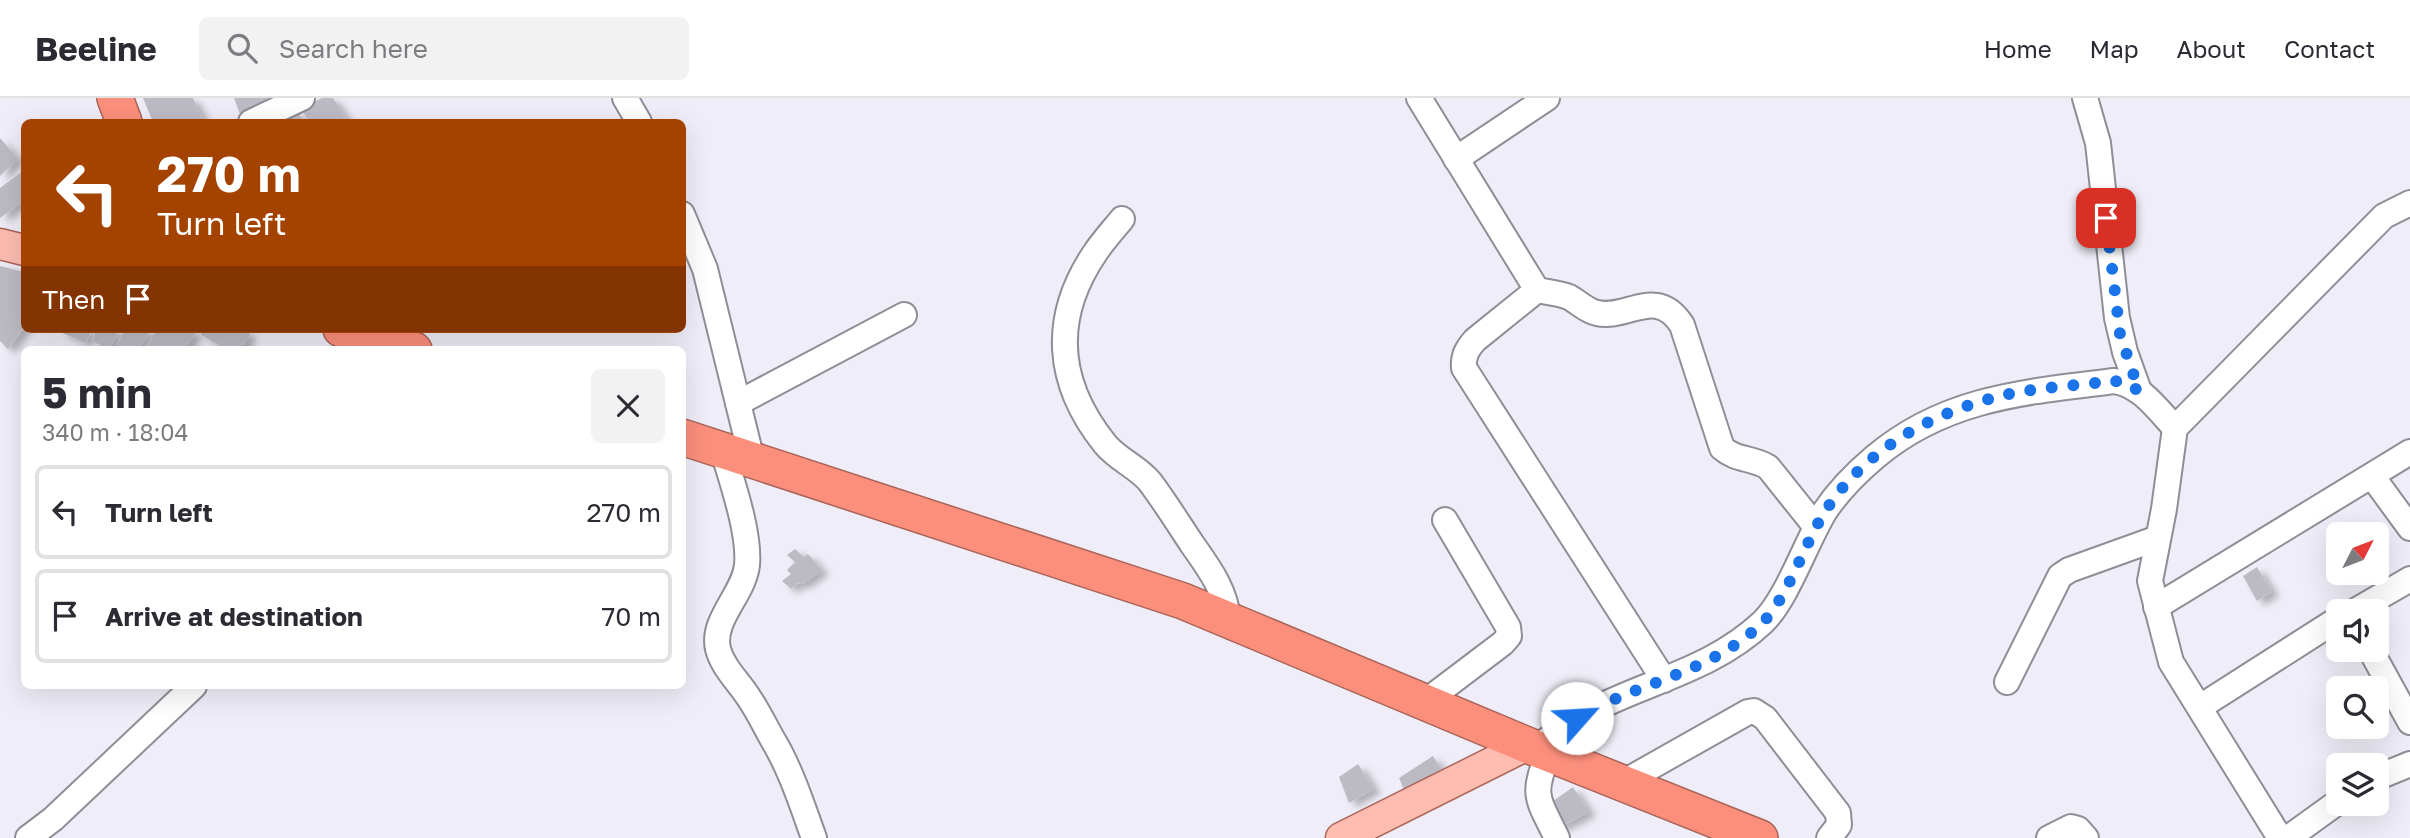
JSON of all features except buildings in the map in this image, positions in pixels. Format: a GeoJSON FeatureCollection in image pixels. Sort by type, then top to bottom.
{"type":"FeatureCollection","features":[{"type":"Feature","properties":{"kind":"highway"},"geometry":{"type":"LineString","coordinates":[[115,98],[123,119]]}},
{"type":"Feature","properties":{"kind":"highway"},"geometry":{"type":"LineString","coordinates":[[355,333],[400,346]]}},
{"type":"Feature","properties":{"kind":"highway"},"geometry":{"type":"LineString","coordinates":[[686,438],[1183,601],[1760,838]]}},
{"type":"Feature","properties":{"kind":"main road"},"geometry":{"type":"LineString","coordinates":[[0,244],[21,249]]}},
{"type":"Feature","properties":{"kind":"main road"},"geometry":{"type":"LineString","coordinates":[[1341,838],[1537,748]]}},
{"type":"Feature","properties":{"kind":"street"},"geometry":{"type":"LineString","coordinates":[[257,119],[302,98]]}},
{"type":"Feature","properties":{"kind":"street"},"geometry":{"type":"LineString","coordinates":[[625,98],[637,119]]}},
{"type":"Feature","properties":{"kind":"street"},"geometry":{"type":"LineString","coordinates":[[1419,98],[1537,290],[1565,295],[1593,313],[1603,314],[1654,305],[1665,308],[1676,316],[1682,325],[1722,448],[1731,456],[1759,461],[1768,467],[1816,527]]}},
{"type":"Feature","properties":{"kind":"street"},"geometry":{"type":"LineString","coordinates":[[1456,159],[1548,98]]}},
{"type":"Feature","properties":{"kind":"street"},"geometry":{"type":"LineString","coordinates":[[2085,98],[2098,143],[2118,326],[2124,352],[2139,391]]}},
{"type":"Feature","properties":{"kind":"street"},"geometry":{"type":"LineString","coordinates":[[2280,838],[2171,662],[2150,581],[2175,428],[2384,216],[2410,203]]}},
{"type":"Feature","properties":{"kind":"street"},"geometry":{"type":"LineString","coordinates":[[1122,219],[1095,252],[1077,283],[1066,314],[1066,364],[1088,418],[1106,445],[1149,480],[1215,577],[1227,608],[1228,620]]}},
{"type":"Feature","properties":{"kind":"street"},"geometry":{"type":"LineString","coordinates":[[686,224],[705,269],[738,404],[740,514],[747,563],[739,591],[721,624],[717,638],[718,648],[729,672],[750,698],[776,744],[814,838]]}},
{"type":"Feature","properties":{"kind":"street"},"geometry":{"type":"LineString","coordinates":[[1537,290],[1475,340],[1467,349],[1464,368],[1664,680]]}},
{"type":"Feature","properties":{"kind":"street"},"geometry":{"type":"LineString","coordinates":[[738,404],[904,314]]}},
{"type":"Feature","properties":{"kind":"street"},"geometry":{"type":"LineString","coordinates":[[1557,838],[1537,791],[1537,748],[1588,712],[1710,661],[1763,622],[1777,603],[1826,510],[1852,476],[1897,440],[1939,416],[1966,406],[2020,392],[2114,381],[2125,382],[2139,391],[2175,428]]}},
{"type":"Feature","properties":{"kind":"street"},"geometry":{"type":"LineString","coordinates":[[2157,607],[2410,452]]}},
{"type":"Feature","properties":{"kind":"street"},"geometry":{"type":"LineString","coordinates":[[2372,476],[2410,528]]}},
{"type":"Feature","properties":{"kind":"street"},"geometry":{"type":"LineString","coordinates":[[1424,702],[1503,643],[1509,635],[1508,627],[1445,520]]}},
{"type":"Feature","properties":{"kind":"street"},"geometry":{"type":"LineString","coordinates":[[2007,682],[2060,576],[2069,570],[2158,538]]}},
{"type":"Feature","properties":{"kind":"street"},"geometry":{"type":"LineString","coordinates":[[2376,599],[2410,579]]}},
{"type":"Feature","properties":{"kind":"street"},"geometry":{"type":"LineString","coordinates":[[2200,707],[2326,627]]}},
{"type":"Feature","properties":{"kind":"street"},"geometry":{"type":"LineString","coordinates":[[2377,662],[2410,722]]}},
{"type":"Feature","properties":{"kind":"street"},"geometry":{"type":"LineString","coordinates":[[28,838],[53,819],[191,689]]}},
{"type":"Feature","properties":{"kind":"street"},"geometry":{"type":"LineString","coordinates":[[1624,782],[1754,711],[1765,718],[1838,813],[1839,825],[1829,838]]}},
{"type":"Feature","properties":{"kind":"street"},"geometry":{"type":"LineString","coordinates":[[2389,773],[2410,764]]}},
{"type":"Feature","properties":{"kind":"street"},"geometry":{"type":"LineString","coordinates":[[2288,838],[2326,811]]}},
{"type":"Feature","properties":{"kind":"street"},"geometry":{"type":"LineString","coordinates":[[2049,838],[2071,827],[2078,829],[2086,838]]}},
{"type":"Feature","properties":{"kind":"route"},"geometry":{"type":"LineString","coordinates":[[1577,718],[1710,661],[1763,622],[1777,603],[1826,510],[1852,476],[1897,440],[1953,410],[2009,394],[2114,381],[2125,382],[2139,391],[2120,334],[2106,218]]}}]}
